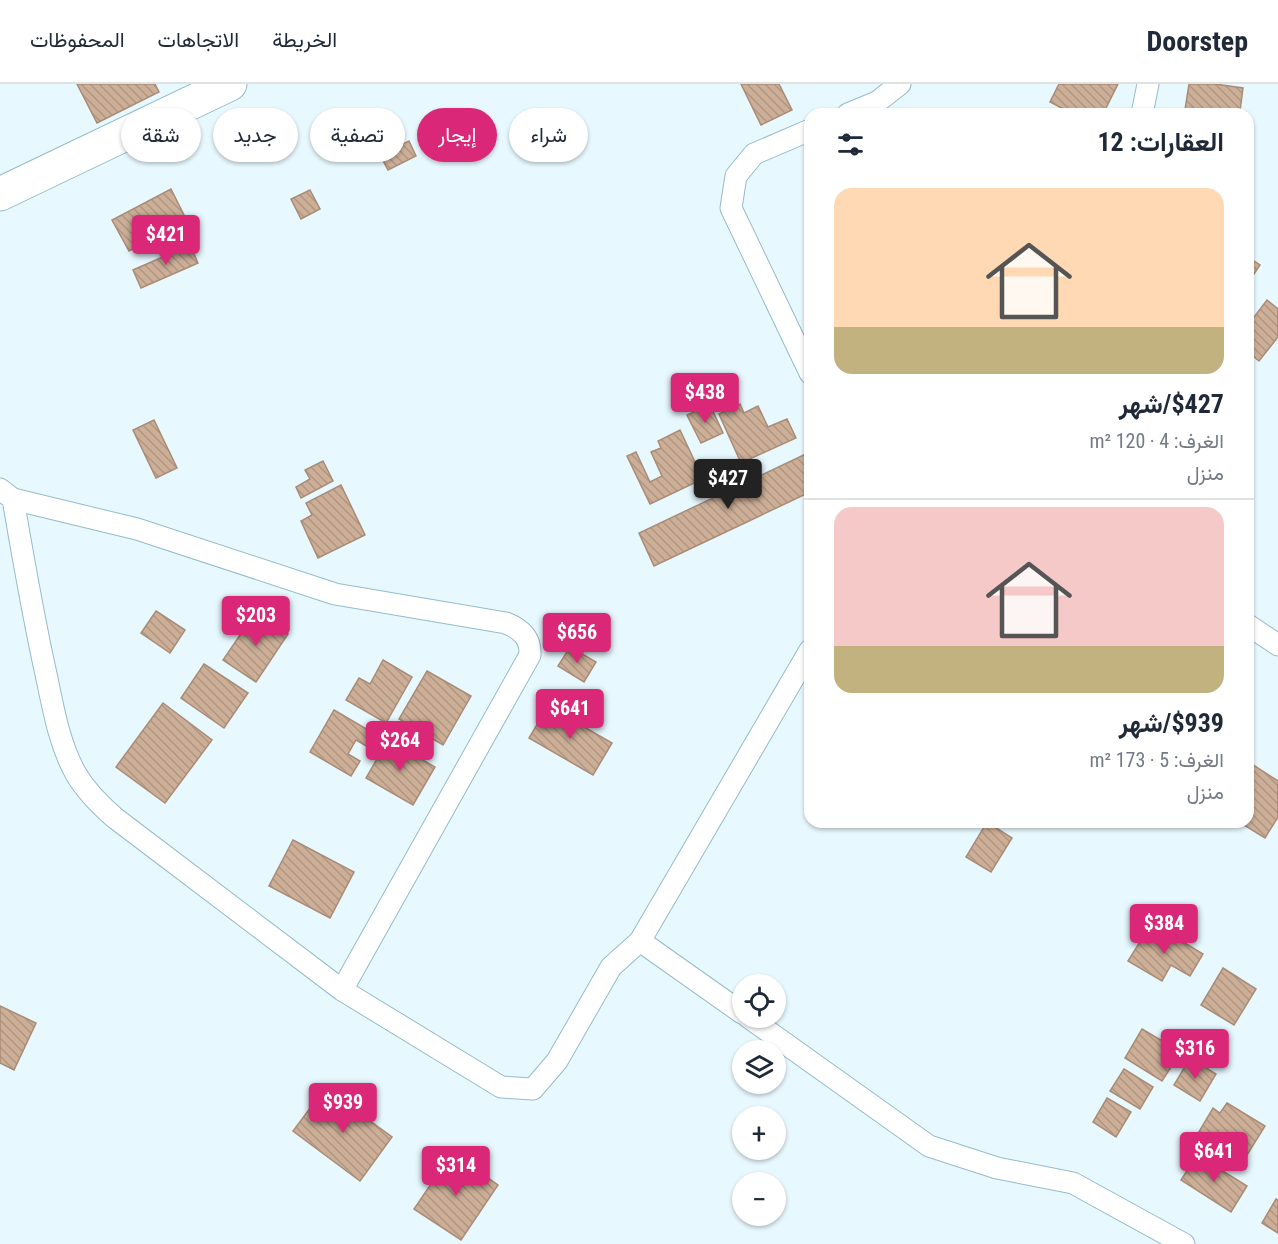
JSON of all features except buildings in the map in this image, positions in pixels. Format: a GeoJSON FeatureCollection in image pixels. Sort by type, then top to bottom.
{"type":"FeatureCollection","features":[{"type":"Feature","properties":{"kind":"highway"},"geometry":{"type":"LineString","coordinates":[[0,194],[230,84]]}},
{"type":"Feature","properties":{"kind":"street"},"geometry":{"type":"LineString","coordinates":[[862,108],[877,102],[900,84]]}},
{"type":"Feature","properties":{"kind":"street"},"geometry":{"type":"LineString","coordinates":[[1143,108],[1148,84]]}},
{"type":"Feature","properties":{"kind":"street"},"geometry":{"type":"LineString","coordinates":[[804,133],[754,154],[736,176],[731,208],[804,360]]}},
{"type":"Feature","properties":{"kind":"street"},"geometry":{"type":"LineString","coordinates":[[342,990],[530,655],[530,646],[526,637],[518,627],[506,623],[335,594],[137,529],[7,494],[54,712],[66,755],[76,775],[99,804],[342,990],[501,1087],[533,1089],[557,1061],[611,967],[640,941],[804,660]]}},
{"type":"Feature","properties":{"kind":"street"},"geometry":{"type":"LineString","coordinates":[[1254,629],[1278,645]]}},
{"type":"Feature","properties":{"kind":"street"},"geometry":{"type":"LineString","coordinates":[[640,941],[732,1006]]}},
{"type":"Feature","properties":{"kind":"street"},"geometry":{"type":"LineString","coordinates":[[763,1028],[929,1146],[997,1168],[1072,1182],[1184,1244]]}}]}
